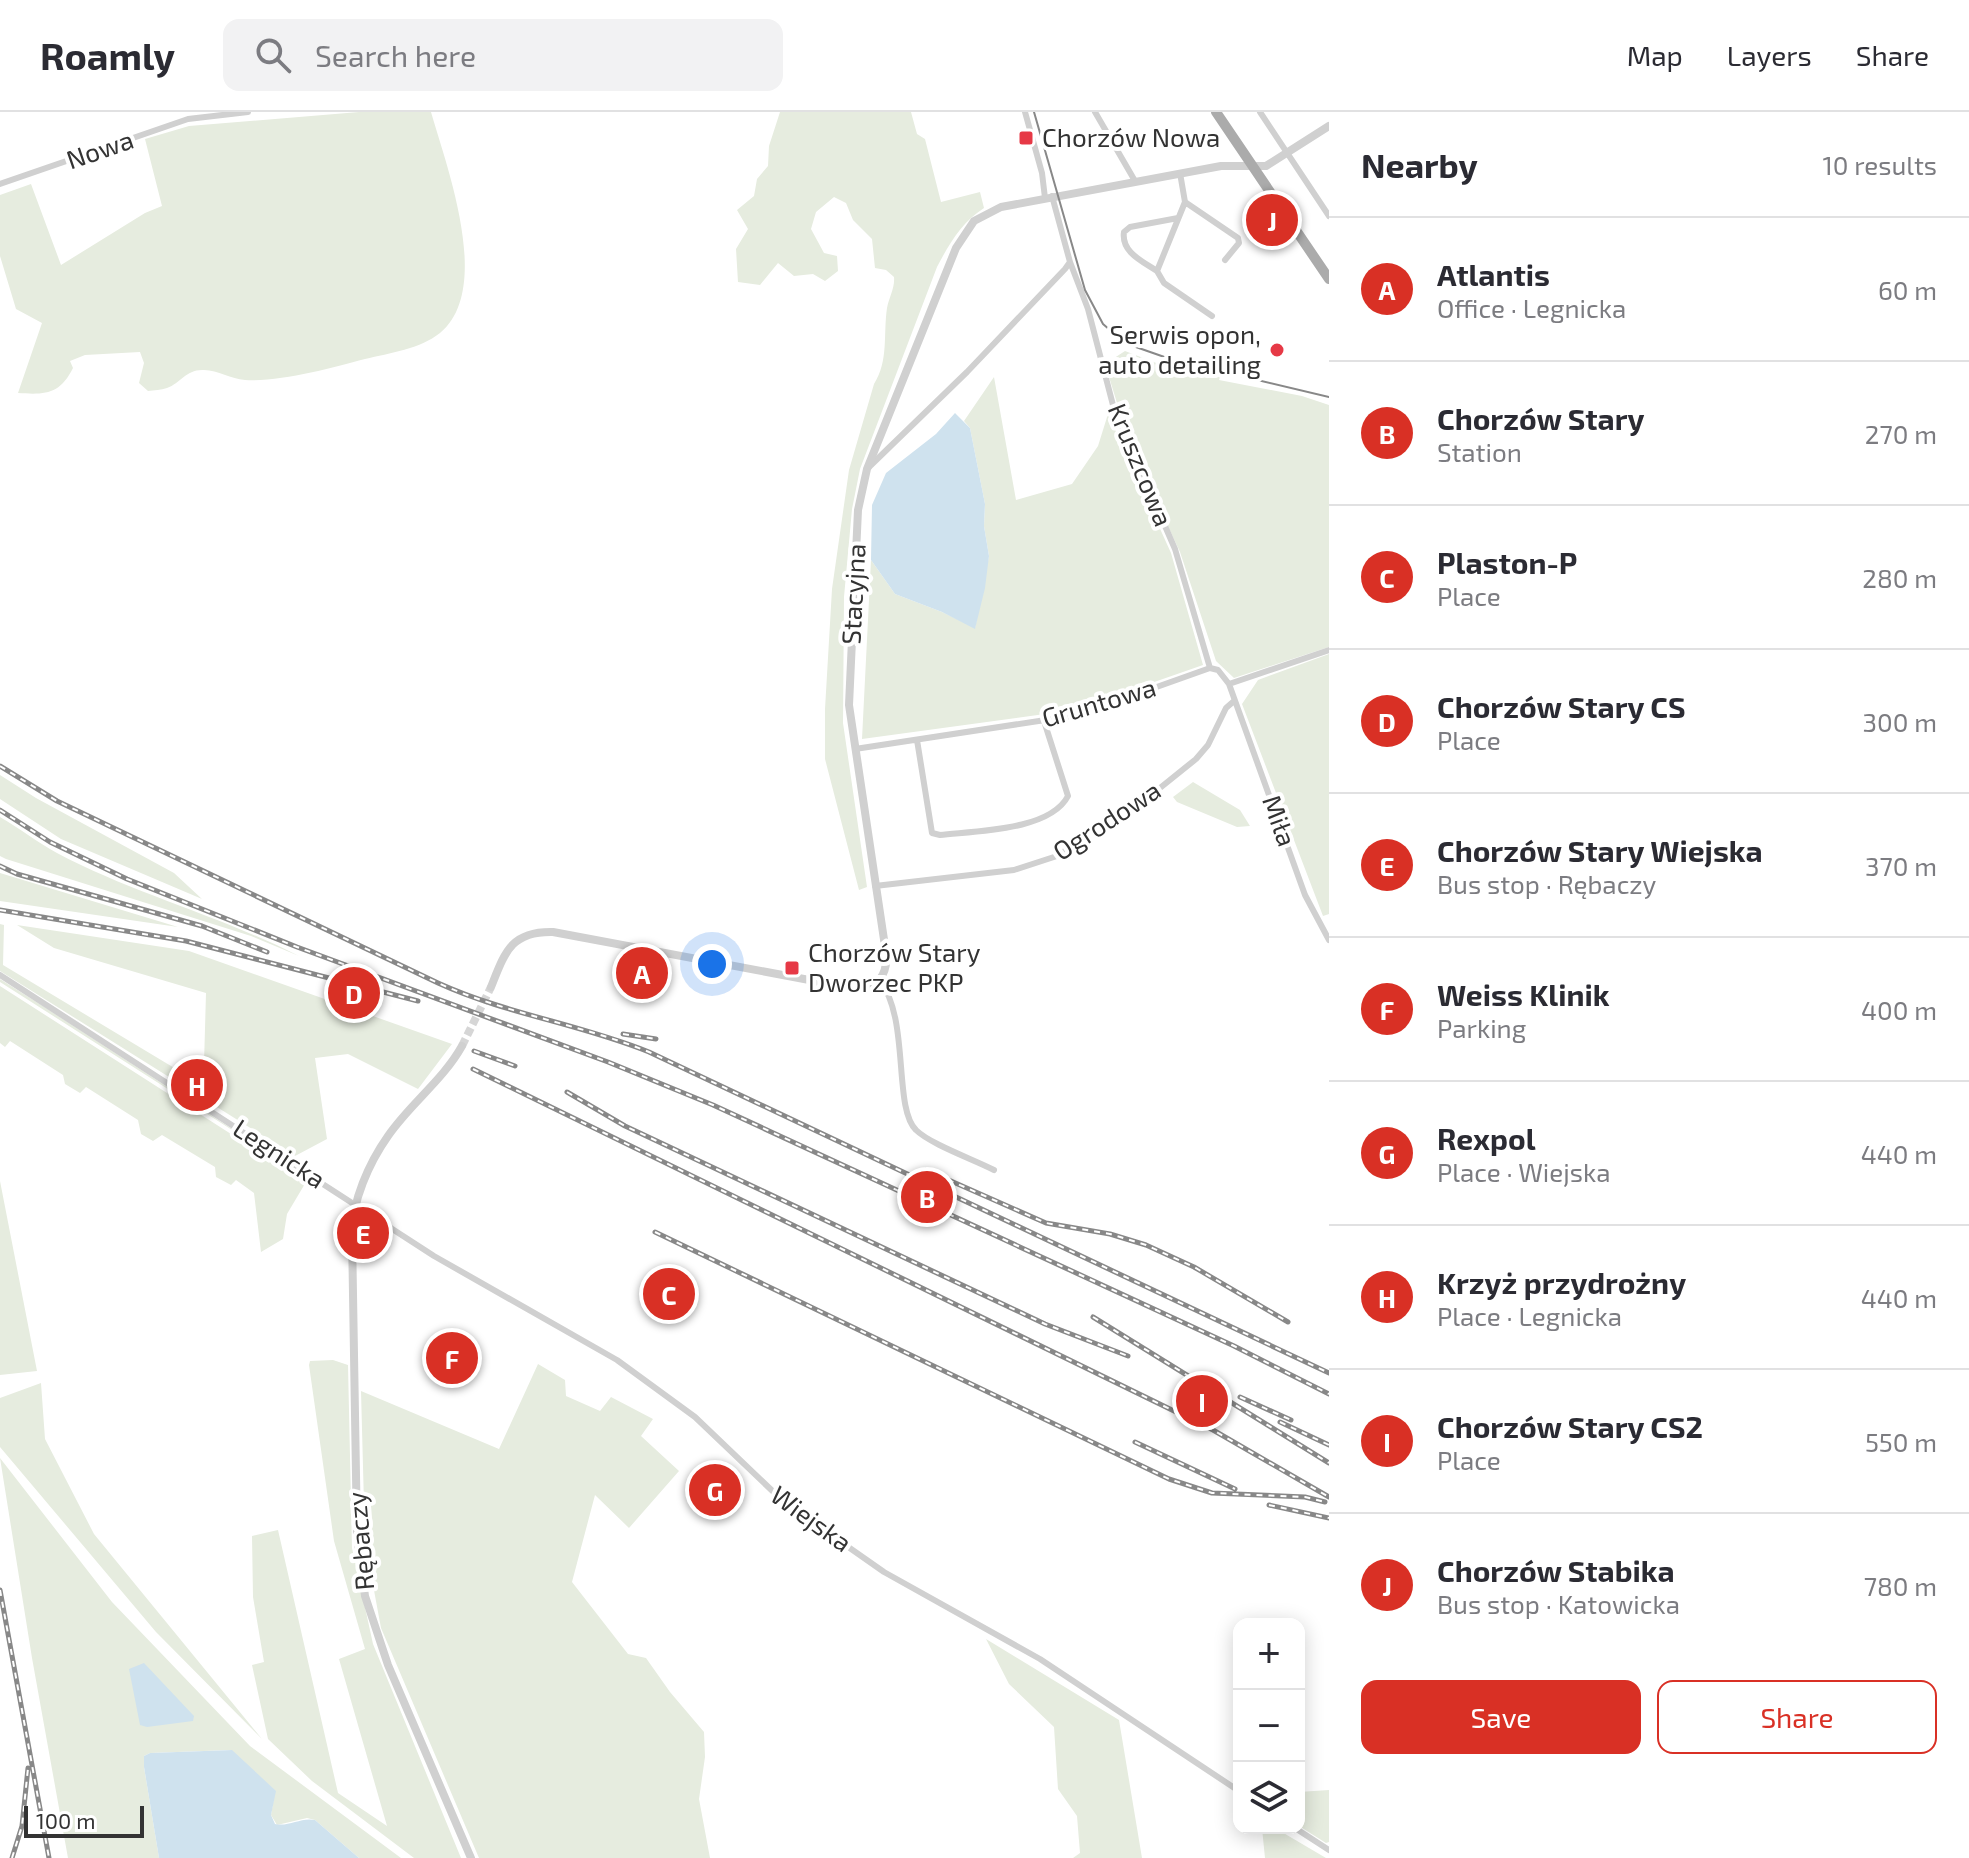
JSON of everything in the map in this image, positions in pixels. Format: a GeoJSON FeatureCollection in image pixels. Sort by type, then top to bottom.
{"type":"FeatureCollection","features":[{"type":"Feature","properties":{"kind":"main road"},"geometry":{"type":"LineString","coordinates":[[1216,112],[1329,279]]}},
{"type":"Feature","properties":{"kind":"street","name":"Nowa"},"geometry":{"type":"LineString","coordinates":[[0,184],[183,121],[248,112]]}},
{"type":"Feature","properties":{"kind":"street","name":"Kruszcowa"},"geometry":{"type":"LineString","coordinates":[[1025,112],[1049,197],[1088,309],[1114,409],[1175,549],[1210,668]]}},
{"type":"Feature","properties":{"kind":"street"},"geometry":{"type":"LineString","coordinates":[[1095,112],[1135,181]]}},
{"type":"Feature","properties":{"kind":"street"},"geometry":{"type":"LineString","coordinates":[[1260,112],[1329,216]]}},
{"type":"Feature","properties":{"kind":"street"},"geometry":{"type":"LineString","coordinates":[[1253,168],[1266,166],[1329,126]]}},
{"type":"Feature","properties":{"kind":"street","name":"Stacyjna"},"geometry":{"type":"LineString","coordinates":[[994,1170],[915,1129],[907,1112],[895,1010],[880,981],[887,961],[849,705],[858,510],[867,469],[956,248],[974,221],[995,209],[1049,197],[1231,165],[1253,168]]}},
{"type":"Feature","properties":{"kind":"street"},"geometry":{"type":"LineString","coordinates":[[1157,271],[1185,202],[1180,173]]}},
{"type":"Feature","properties":{"kind":"street"},"geometry":{"type":"LineString","coordinates":[[1185,202],[1238,238],[1239,243],[1225,260]]}},
{"type":"Feature","properties":{"kind":"street"},"geometry":{"type":"LineString","coordinates":[[1178,218],[1130,227],[1124,232],[1123,240],[1127,250],[1157,271],[1164,283],[1212,316]]}},
{"type":"Feature","properties":{"kind":"street"},"geometry":{"type":"LineString","coordinates":[[867,469],[967,372],[1070,262]]}},
{"type":"Feature","properties":{"kind":"street"},"geometry":{"type":"LineString","coordinates":[[1229,684],[1329,650]]}},
{"type":"Feature","properties":{"kind":"street"},"geometry":{"type":"LineString","coordinates":[[1210,668],[1218,670],[1229,684],[1234,701]]}},
{"type":"Feature","properties":{"kind":"street","name":"Gruntowa"},"geometry":{"type":"LineString","coordinates":[[855,749],[1084,713],[1210,668]]}},
{"type":"Feature","properties":{"kind":"street","name":"Ogrodowa"},"geometry":{"type":"LineString","coordinates":[[875,886],[1014,870],[1057,856],[1155,792],[1196,759],[1208,745],[1226,708],[1234,701]]}},
{"type":"Feature","properties":{"kind":"street","name":"Miła"},"geometry":{"type":"LineString","coordinates":[[1234,701],[1305,895],[1329,940]]}},
{"type":"Feature","properties":{"kind":"street"},"geometry":{"type":"LineString","coordinates":[[917,740],[932,833],[940,835],[1020,826],[1042,817],[1065,802],[1068,796],[1044,721]]}},
{"type":"Feature","properties":{"kind":"street"},"geometry":{"type":"LineString","coordinates":[[491,987],[510,946],[524,935],[536,932],[553,932],[852,988],[869,988],[880,981]]}},
{"type":"Feature","properties":{"kind":"street","name":"Legnicka"},"geometry":{"type":"LineString","coordinates":[[0,975],[356,1204],[388,1135],[454,1061],[462,1046]]}},
{"type":"Feature","properties":{"kind":"street","name":"Wiejska"},"geometry":{"type":"LineString","coordinates":[[356,1204],[434,1256],[617,1360],[695,1417],[784,1502],[884,1572],[1040,1659],[1233,1787]]}},
{"type":"Feature","properties":{"kind":"street","name":"Rębaczy"},"geometry":{"type":"LineString","coordinates":[[356,1204],[352,1234],[357,1520],[365,1596],[388,1665],[471,1858]]}},
{"type":"Feature","properties":{"kind":"street"},"geometry":{"type":"LineString","coordinates":[[1304,1834],[1329,1850]]}},
{"type":"Feature","properties":{"kind":"shaded area"},"geometry":{"type":"Polygon","coordinates":[[[359,112],[431,112],[455,195],[465,259],[463,288],[455,313],[440,333],[404,350],[306,374],[245,380],[198,370],[167,388],[148,391],[139,383],[144,363],[140,352],[85,355],[70,361],[73,368],[57,388],[37,394],[18,393],[42,323],[16,309],[0,256],[0,195],[31,184],[61,265],[145,213],[162,206],[145,139],[189,126],[359,112]]]}},
{"type":"Feature","properties":{"kind":"shaded area"},"geometry":{"type":"Polygon","coordinates":[[[780,112],[911,112],[917,134],[925,139],[941,202],[980,192],[984,208],[957,234],[937,267],[860,469],[852,509],[844,597],[843,723],[867,887],[859,890],[825,759],[825,709],[832,589],[849,470],[882,366],[887,308],[894,277],[886,270],[875,268],[872,239],[853,220],[846,203],[834,197],[816,212],[811,229],[824,253],[837,256],[838,271],[825,281],[813,274],[794,276],[778,263],[760,285],[738,282],[736,249],[748,229],[737,210],[754,196],[757,179],[768,166],[769,146],[780,112]]]}},
{"type":"Feature","properties":{"kind":"shaded area"},"geometry":{"type":"Polygon","coordinates":[[[1125,351],[1177,371],[1213,378],[1214,375],[1220,377],[1219,380],[1302,396],[1329,405],[1329,647],[1234,678],[1216,661],[1180,552],[1130,445],[1105,364],[1125,351]]]}},
{"type":"Feature","properties":{"kind":"shaded area"},"geometry":{"type":"Polygon","coordinates":[[[994,377],[1016,500],[1072,484],[1098,446],[1108,414],[1171,553],[1203,665],[1074,710],[862,739],[871,560],[895,594],[975,628],[989,556],[984,526],[985,504],[970,428],[964,421],[994,377]]]}},
{"type":"Feature","properties":{"kind":"shaded area"},"geometry":{"type":"Polygon","coordinates":[[[1329,654],[1329,914],[1323,916],[1242,704],[1258,680],[1329,654]]]}},
{"type":"Feature","properties":{"kind":"shaded area"},"geometry":{"type":"Polygon","coordinates":[[[0,775],[174,873],[202,899],[61,839],[0,799],[0,775]]]}},
{"type":"Feature","properties":{"kind":"shaded area"},"geometry":{"type":"Polygon","coordinates":[[[1193,782],[1240,810],[1250,826],[1237,827],[1177,802],[1173,797],[1193,782]]]}},
{"type":"Feature","properties":{"kind":"shaded area"},"geometry":{"type":"Polygon","coordinates":[[[0,817],[86,868],[239,929],[299,956],[251,936],[6,859],[0,856],[0,817]]]}},
{"type":"Feature","properties":{"kind":"shaded area"},"geometry":{"type":"Polygon","coordinates":[[[0,873],[178,927],[0,901],[0,873]]]}},
{"type":"Feature","properties":{"kind":"shaded area"},"geometry":{"type":"Polygon","coordinates":[[[0,924],[4,925],[3,965],[176,1069],[204,1064],[206,993],[54,948],[17,925],[189,951],[452,1044],[418,1089],[348,1054],[315,1058],[327,1139],[295,1156],[0,971],[0,924]]]}},
{"type":"Feature","properties":{"kind":"shaded area"},"geometry":{"type":"Polygon","coordinates":[[[0,979],[46,1008],[323,1188],[0,982],[0,979]]]}},
{"type":"Feature","properties":{"kind":"shaded area"},"geometry":{"type":"Polygon","coordinates":[[[0,986],[306,1182],[287,1214],[283,1239],[261,1252],[254,1193],[236,1180],[231,1185],[216,1177],[215,1167],[162,1135],[153,1141],[141,1134],[138,1120],[86,1087],[80,1093],[65,1084],[63,1075],[10,1041],[5,1047],[0,1043],[0,986]]]}},
{"type":"Feature","properties":{"kind":"shaded area"},"geometry":{"type":"Polygon","coordinates":[[[0,1181],[37,1371],[0,1375],[0,1181]]]}},
{"type":"Feature","properties":{"kind":"shaded area"},"geometry":{"type":"Polygon","coordinates":[[[333,1360],[348,1365],[352,1548],[373,1644],[461,1858],[414,1858],[312,1781],[268,1739],[252,1665],[264,1662],[253,1597],[252,1536],[278,1530],[338,1793],[387,1826],[339,1659],[365,1649],[334,1541],[309,1365],[310,1361],[333,1360]]]}},
{"type":"Feature","properties":{"kind":"shaded area"},"geometry":{"type":"Polygon","coordinates":[[[538,1364],[565,1380],[566,1396],[600,1411],[611,1397],[653,1419],[641,1436],[679,1471],[629,1528],[595,1495],[572,1582],[628,1654],[646,1658],[704,1732],[705,1757],[699,1799],[710,1858],[479,1858],[381,1628],[365,1542],[361,1391],[499,1449],[538,1364]]]}},
{"type":"Feature","properties":{"kind":"shaded area"},"geometry":{"type":"Polygon","coordinates":[[[41,1383],[45,1439],[94,1534],[262,1739],[156,1632],[0,1447],[0,1398],[41,1383]]]}},
{"type":"Feature","properties":{"kind":"shaded area"},"geometry":{"type":"Polygon","coordinates":[[[0,1458],[112,1602],[250,1746],[401,1858],[359,1858],[315,1820],[307,1818],[277,1825],[271,1815],[275,1791],[230,1750],[150,1753],[144,1756],[159,1858],[68,1858],[0,1458]]]}},
{"type":"Feature","properties":{"kind":"shaded area"},"geometry":{"type":"Polygon","coordinates":[[[986,1639],[1119,1720],[1142,1858],[1073,1858],[1080,1853],[1077,1816],[1058,1789],[1054,1727],[1009,1684],[986,1639]]]}},
{"type":"Feature","properties":{"kind":"shaded area"},"geometry":{"type":"Polygon","coordinates":[[[1329,1790],[1329,1842],[1305,1830],[1305,1792],[1329,1790]]]}},
{"type":"Feature","properties":{"kind":"shaded area"},"geometry":{"type":"Polygon","coordinates":[[[1263,1834],[1285,1834],[1326,1858],[1265,1858],[1263,1834]]]}},
{"type":"Feature","properties":{"kind":"water"},"geometry":{"type":"Polygon","coordinates":[[[955,413],[970,428],[985,504],[984,526],[989,556],[975,629],[895,594],[871,560],[872,505],[886,473],[936,434],[955,413]]]}},
{"type":"Feature","properties":{"kind":"water"},"geometry":{"type":"Polygon","coordinates":[[[144,1663],[194,1716],[193,1721],[147,1727],[140,1725],[129,1669],[144,1663]]]}},
{"type":"Feature","properties":{"kind":"water"},"geometry":{"type":"Polygon","coordinates":[[[232,1750],[276,1791],[271,1815],[275,1824],[315,1820],[359,1858],[159,1858],[144,1756],[150,1753],[232,1750]]]}},
{"type":"Feature","properties":{"kind":"tunnel"},"geometry":{"type":"LineString","coordinates":[[462,1046],[491,987]]}},
{"type":"Feature","properties":{"kind":"tram line"},"geometry":{"type":"LineString","coordinates":[[1034,112],[1085,290],[1103,324],[1133,346],[1173,360],[1329,397]]}},
{"type":"Feature","properties":{"kind":"railway"},"geometry":{"type":"LineString","coordinates":[[0,766],[57,801],[438,983],[490,1003],[649,1052],[1329,1373]]}},
{"type":"Feature","properties":{"kind":"railway"},"geometry":{"type":"LineString","coordinates":[[0,810],[50,842],[127,879],[713,1105],[1234,1346],[1329,1394]]}},
{"type":"Feature","properties":{"kind":"railway"},"geometry":{"type":"LineString","coordinates":[[0,866],[17,874],[202,926],[267,952]]}},
{"type":"Feature","properties":{"kind":"railway"},"geometry":{"type":"LineString","coordinates":[[0,910],[186,941],[418,1001]]}},
{"type":"Feature","properties":{"kind":"railway"},"geometry":{"type":"LineString","coordinates":[[623,1034],[656,1039]]}},
{"type":"Feature","properties":{"kind":"railway"},"geometry":{"type":"LineString","coordinates":[[474,1051],[515,1066]]}},
{"type":"Feature","properties":{"kind":"railway"},"geometry":{"type":"LineString","coordinates":[[473,1069],[1213,1430],[1329,1497]]}},
{"type":"Feature","properties":{"kind":"railway"},"geometry":{"type":"LineString","coordinates":[[567,1092],[625,1126],[1045,1324],[1128,1356]]}},
{"type":"Feature","properties":{"kind":"railway"},"geometry":{"type":"LineString","coordinates":[[926,1170],[1046,1223],[1110,1234],[1146,1245],[1194,1267],[1288,1322]]}},
{"type":"Feature","properties":{"kind":"railway"},"geometry":{"type":"LineString","coordinates":[[655,1232],[1169,1479],[1212,1493],[1305,1497],[1325,1502]]}},
{"type":"Feature","properties":{"kind":"railway"},"geometry":{"type":"LineString","coordinates":[[1093,1317],[1329,1463]]}},
{"type":"Feature","properties":{"kind":"railway"},"geometry":{"type":"LineString","coordinates":[[1240,1397],[1291,1420]]}},
{"type":"Feature","properties":{"kind":"railway"},"geometry":{"type":"LineString","coordinates":[[1280,1422],[1329,1445]]}},
{"type":"Feature","properties":{"kind":"railway"},"geometry":{"type":"LineString","coordinates":[[1135,1442],[1235,1489]]}},
{"type":"Feature","properties":{"kind":"railway"},"geometry":{"type":"LineString","coordinates":[[1269,1505],[1329,1518]]}},
{"type":"Feature","properties":{"kind":"railway"},"geometry":{"type":"LineString","coordinates":[[0,1590],[49,1858]]}},
{"type":"Feature","properties":{"kind":"railway"},"geometry":{"type":"LineString","coordinates":[[12,1858],[22,1826],[28,1768]]}},
{"type":"Feature","properties":{"kind":"place","name":"Chorzów Nowa"},"geometry":{"type":"Point","coordinates":[1026,138]}},
{"type":"Feature","properties":{"kind":"place","name":"Chorzów Stabika"},"geometry":{"type":"Point","coordinates":[1272,220]}},
{"type":"Feature","properties":{"kind":"place","name":"Serwis opon, auto detailing"},"geometry":{"type":"Point","coordinates":[1277,350]}},
{"type":"Feature","properties":{"kind":"place","name":"Chorzów Stary Dworzec PKP"},"geometry":{"type":"Point","coordinates":[792,968]}},
{"type":"Feature","properties":{"kind":"place","name":"Atlantis"},"geometry":{"type":"Point","coordinates":[642,973]}},
{"type":"Feature","properties":{"kind":"place","name":"Chorzów Stary CS"},"geometry":{"type":"Point","coordinates":[354,993]}},
{"type":"Feature","properties":{"kind":"place","name":"Krzyż przydrożny"},"geometry":{"type":"Point","coordinates":[197,1085]}},
{"type":"Feature","properties":{"kind":"place","name":"Chorzów Stary"},"geometry":{"type":"Point","coordinates":[927,1197]}},
{"type":"Feature","properties":{"kind":"place","name":"Chorzów Stary Wiejska"},"geometry":{"type":"Point","coordinates":[363,1233]}},
{"type":"Feature","properties":{"kind":"place","name":"Plaston-P"},"geometry":{"type":"Point","coordinates":[669,1294]}},
{"type":"Feature","properties":{"kind":"place","name":"Weiss Klinik"},"geometry":{"type":"Point","coordinates":[452,1358]}},
{"type":"Feature","properties":{"kind":"place","name":"Chorzów Stary CS2"},"geometry":{"type":"Point","coordinates":[1202,1401]}},
{"type":"Feature","properties":{"kind":"place","name":"Rexpol"},"geometry":{"type":"Point","coordinates":[715,1490]}}]}
